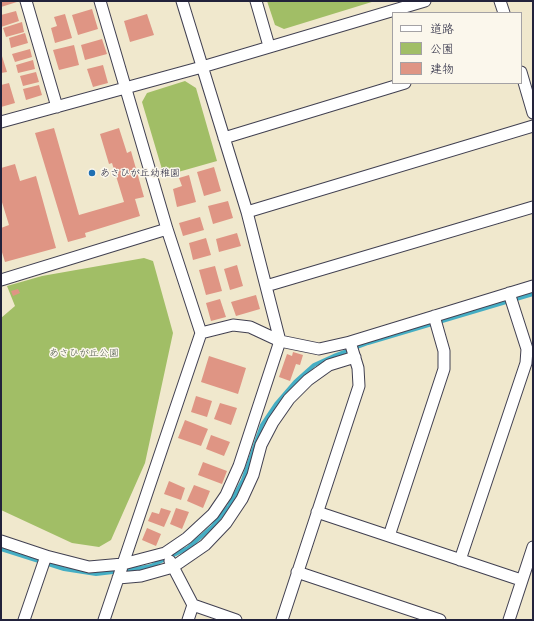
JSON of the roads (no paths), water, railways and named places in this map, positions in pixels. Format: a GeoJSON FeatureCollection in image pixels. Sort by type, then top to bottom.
{"type":"FeatureCollection","features":[{"type":"Feature","properties":{"kind":"street"},"geometry":{"type":"LineString","coordinates":[[26,1],[57,107]]}},
{"type":"Feature","properties":{"kind":"street"},"geometry":{"type":"LineString","coordinates":[[100,1],[167,229],[201,333],[104,620]]}},
{"type":"Feature","properties":{"kind":"street"},"geometry":{"type":"LineString","coordinates":[[1,541],[46,556],[89,567],[123,564],[165,553],[192,533],[213,514],[226,495],[239,466],[280,341],[247,212],[182,1]]}},
{"type":"Feature","properties":{"kind":"street"},"geometry":{"type":"LineString","coordinates":[[256,1],[269,46]]}},
{"type":"Feature","properties":{"kind":"street"},"geometry":{"type":"LineString","coordinates":[[1,122],[202,67],[425,1]]}},
{"type":"Feature","properties":{"kind":"street"},"geometry":{"type":"LineString","coordinates":[[500,1],[504,12]]}},
{"type":"Feature","properties":{"kind":"street"},"geometry":{"type":"LineString","coordinates":[[522,75],[533,113]]}},
{"type":"Feature","properties":{"kind":"street"},"geometry":{"type":"LineString","coordinates":[[224,138],[402,84]]}},
{"type":"Feature","properties":{"kind":"street"},"geometry":{"type":"LineString","coordinates":[[247,212],[533,126]]}},
{"type":"Feature","properties":{"kind":"street"},"geometry":{"type":"LineString","coordinates":[[266,286],[533,207]]}},
{"type":"Feature","properties":{"kind":"street"},"geometry":{"type":"LineString","coordinates":[[1,280],[167,229]]}},
{"type":"Feature","properties":{"kind":"street"},"geometry":{"type":"LineString","coordinates":[[201,333],[233,325],[250,327],[280,341],[319,349],[350,342],[533,286]]}},
{"type":"Feature","properties":{"kind":"street"},"geometry":{"type":"LineString","coordinates":[[460,560],[526,363],[527,349],[509,293]]}},
{"type":"Feature","properties":{"kind":"street"},"geometry":{"type":"LineString","coordinates":[[389,536],[444,369],[444,350],[434,316]]}},
{"type":"Feature","properties":{"kind":"street"},"geometry":{"type":"LineString","coordinates":[[282,620],[359,386],[358,368],[350,342]]}},
{"type":"Feature","properties":{"kind":"street"},"geometry":{"type":"LineString","coordinates":[[118,578],[141,576],[173,567],[205,545],[226,523],[242,499],[253,475],[262,445],[273,422],[289,399],[308,380],[329,366],[355,357]]}},
{"type":"Feature","properties":{"kind":"street"},"geometry":{"type":"LineString","coordinates":[[317,512],[521,580]]}},
{"type":"Feature","properties":{"kind":"street"},"geometry":{"type":"LineString","coordinates":[[509,620],[533,546]]}},
{"type":"Feature","properties":{"kind":"street"},"geometry":{"type":"LineString","coordinates":[[165,553],[194,605],[236,620]]}},
{"type":"Feature","properties":{"kind":"street"},"geometry":{"type":"LineString","coordinates":[[24,620],[46,556]]}},
{"type":"Feature","properties":{"kind":"street"},"geometry":{"type":"LineString","coordinates":[[297,572],[440,620]]}},
{"type":"Feature","properties":{"kind":"street"},"geometry":{"type":"LineString","coordinates":[[188,620],[194,605]]}},
{"type":"Feature","properties":{"kind":"waterway"},"geometry":{"type":"LineString","coordinates":[[1,549],[64,569],[96,574],[151,566],[188,548],[212,527],[229,506],[243,480],[262,425],[276,404],[295,382],[314,365],[368,343],[533,294]]}},
{"type":"Feature","properties":{"kind":"place","name":"あさひが丘幼稚園"},"geometry":{"type":"Point","coordinates":[92,173]}},
{"type":"Feature","properties":{"kind":"park label","name":"あさひが丘公園"},"geometry":{"type":"Point","coordinates":[84,353]}}]}
